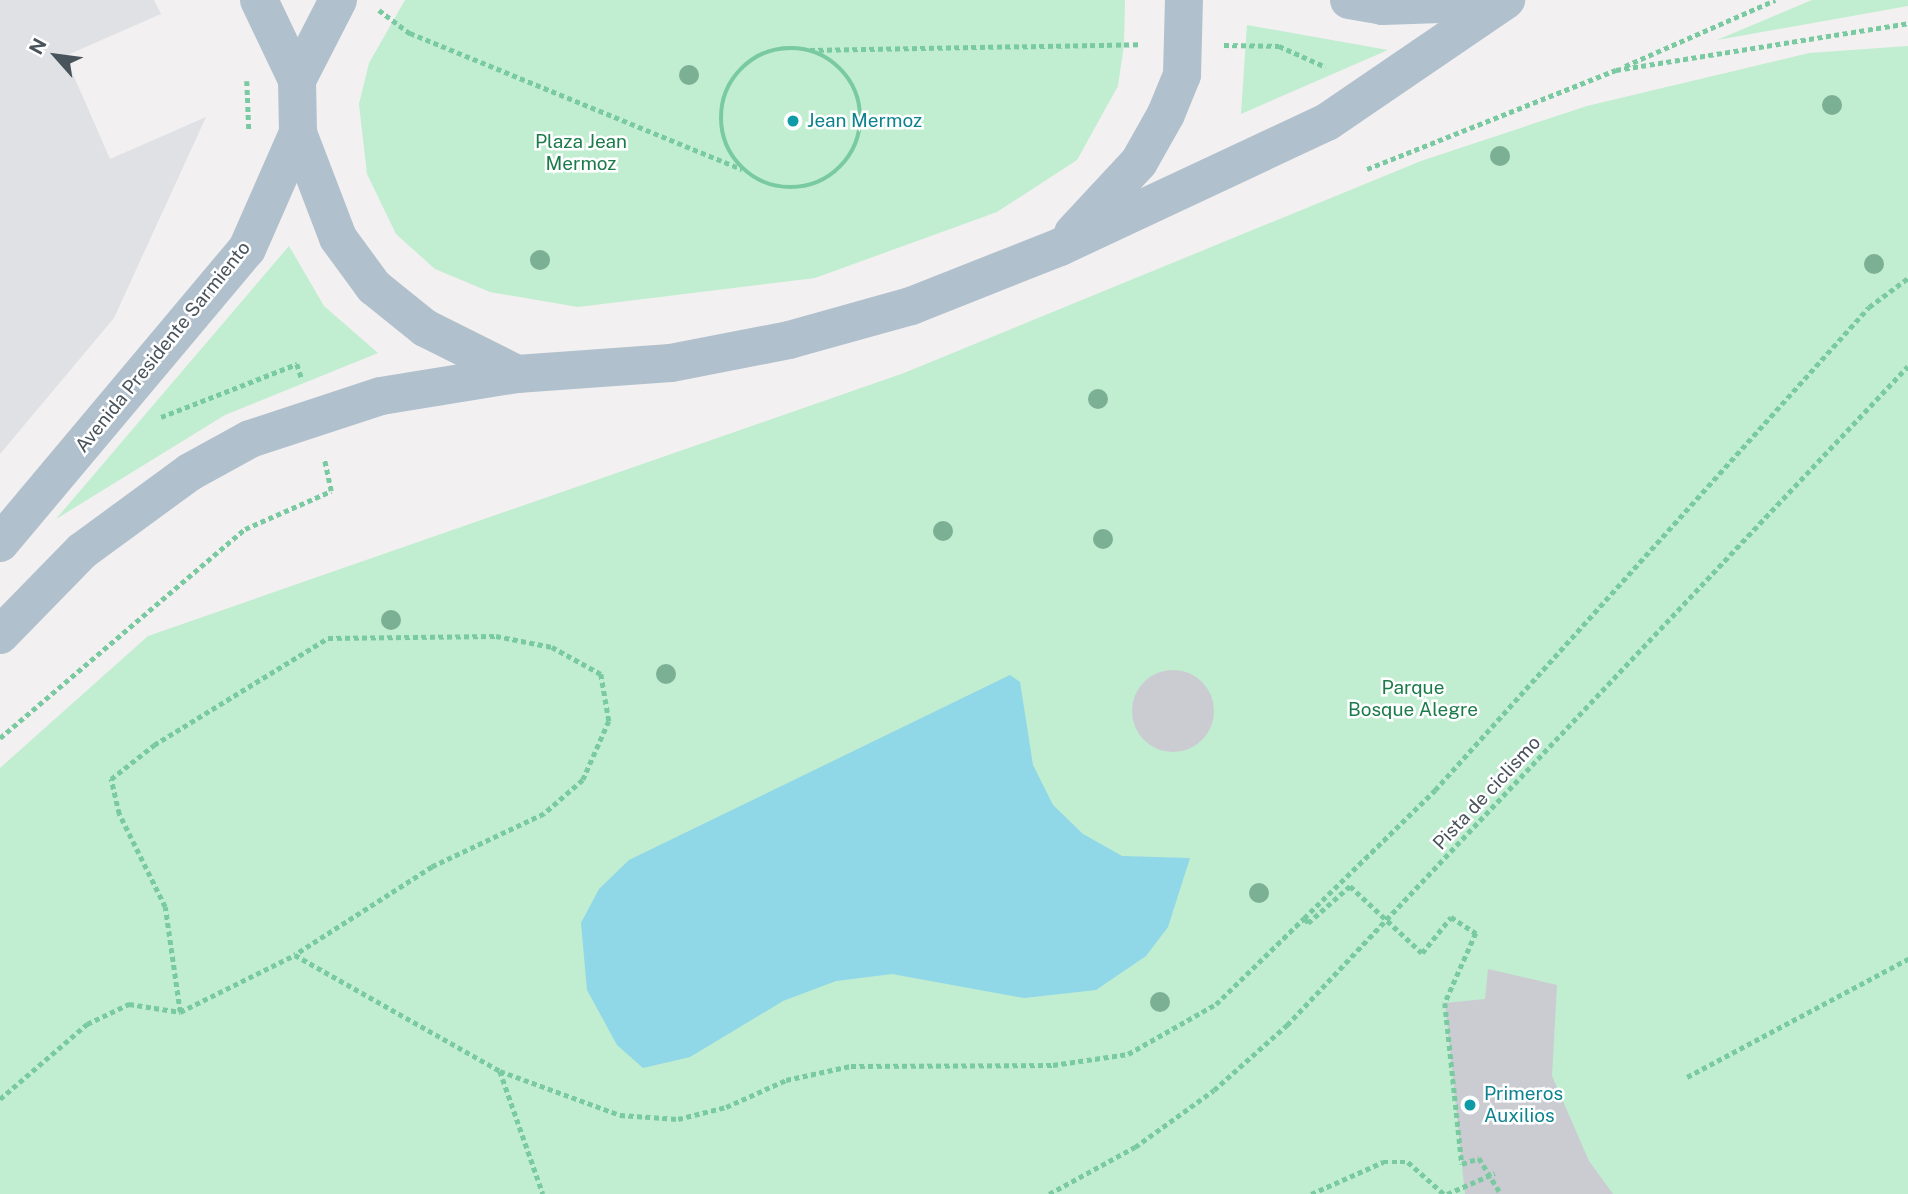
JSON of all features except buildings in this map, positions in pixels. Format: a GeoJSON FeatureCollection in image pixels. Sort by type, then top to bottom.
{"type":"FeatureCollection","features":[{"type":"Feature","properties":{"kind":"main road"},"geometry":{"type":"LineString","coordinates":[[259,0],[298,80],[298,133],[338,238],[374,287],[425,328],[517,374]]}},
{"type":"Feature","properties":{"kind":"main road"},"geometry":{"type":"LineString","coordinates":[[298,80],[338,0]]}},
{"type":"Feature","properties":{"kind":"main road"},"geometry":{"type":"LineString","coordinates":[[1060,247],[1139,162],[1167,114],[1187,44],[1184,0]]}},
{"type":"Feature","properties":{"kind":"main road"},"geometry":{"type":"LineString","coordinates":[[1349,0],[1382,6],[1504,1]]}},
{"type":"Feature","properties":{"kind":"main road"},"geometry":{"type":"LineString","coordinates":[[0,635],[82,551],[190,472],[250,439],[315,415],[381,396],[517,374],[671,363],[789,340],[912,306],[1060,247],[1327,122],[1504,1]]}},
{"type":"Feature","properties":{"kind":"main road","name":"Avenida Presidente Sarmiento"},"geometry":{"type":"LineString","coordinates":[[0,543],[247,249],[298,133]]}},
{"type":"Feature","properties":{"kind":"path"},"geometry":{"type":"LineString","coordinates":[[366,0],[410,33],[743,169],[761,182],[805,187],[827,179],[856,144],[859,98],[831,60],[810,50]]}},
{"type":"Feature","properties":{"kind":"path"},"geometry":{"type":"LineString","coordinates":[[1367,169],[1616,70],[1775,0]]}},
{"type":"Feature","properties":{"kind":"path"},"geometry":{"type":"LineString","coordinates":[[1616,70],[1908,23]]}},
{"type":"Feature","properties":{"kind":"path"},"geometry":{"type":"LineString","coordinates":[[743,169],[722,130],[729,86],[763,54],[810,50],[1187,44],[1279,46],[1326,67]]}},
{"type":"Feature","properties":{"kind":"path"},"geometry":{"type":"LineString","coordinates":[[245,69],[252,109],[247,145]]}},
{"type":"Feature","properties":{"kind":"path"},"geometry":{"type":"LineString","coordinates":[[295,955],[500,1071],[620,1115],[678,1119],[726,1107],[786,1080],[851,1066],[1054,1065],[1128,1054],[1216,1004],[1435,790],[1869,307],[1908,278]]}},
{"type":"Feature","properties":{"kind":"path"},"geometry":{"type":"LineString","coordinates":[[0,738],[245,529],[331,491],[315,415],[297,364],[165,419],[127,394]]}},
{"type":"Feature","properties":{"kind":"path","name":"Pista de ciclismo"},"geometry":{"type":"LineString","coordinates":[[1049,1194],[1135,1147],[1214,1090],[1287,1025],[1908,366]]}},
{"type":"Feature","properties":{"kind":"path"},"geometry":{"type":"LineString","coordinates":[[0,1099],[87,1024],[129,1004],[180,1012],[295,955],[432,867],[544,814],[583,780],[609,720],[601,674],[552,647],[496,636],[328,638],[122,770],[111,779],[119,814],[165,907],[180,1012]]}},
{"type":"Feature","properties":{"kind":"path"},"geometry":{"type":"LineString","coordinates":[[1304,918],[1308,923],[1350,886],[1422,953],[1451,917],[1476,933],[1445,1003],[1462,1164],[1479,1158],[1485,1177],[1501,1194]]}},
{"type":"Feature","properties":{"kind":"path"},"geometry":{"type":"LineString","coordinates":[[1687,1077],[1908,959]]}},
{"type":"Feature","properties":{"kind":"path"},"geometry":{"type":"LineString","coordinates":[[500,1071],[543,1194]]}},
{"type":"Feature","properties":{"kind":"path"},"geometry":{"type":"LineString","coordinates":[[1311,1194],[1383,1162],[1408,1162],[1446,1194],[1495,1173]]}},
{"type":"Feature","properties":{"kind":"shaded area"},"geometry":{"type":"Polygon","coordinates":[[[0,0],[154,0],[161,14],[65,56],[110,159],[206,117],[114,318],[0,454],[0,0]]]}},
{"type":"Feature","properties":{"kind":"green space","name":"Plaza Jean Mermoz"},"geometry":{"type":"Polygon","coordinates":[[[405,0],[1125,0],[1124,45],[1118,86],[1077,160],[997,212],[815,278],[578,307],[490,292],[435,269],[396,234],[367,174],[359,104],[369,63],[405,0]]]}},
{"type":"Feature","properties":{"kind":"green space"},"geometry":{"type":"Polygon","coordinates":[[[1812,0],[1908,0],[1908,6],[1717,40],[1812,0]]]}},
{"type":"Feature","properties":{"kind":"green space"},"geometry":{"type":"Polygon","coordinates":[[[1247,25],[1388,50],[1241,114],[1247,25]]]}},
{"type":"Feature","properties":{"kind":"green space","name":"Parque Bosque Alegre"},"geometry":{"type":"Polygon","coordinates":[[[1908,46],[1908,1194],[0,1194],[0,768],[148,636],[904,373],[1421,161],[1587,106],[1809,53],[1908,46]]]}},
{"type":"Feature","properties":{"kind":"green space"},"geometry":{"type":"Polygon","coordinates":[[[289,246],[324,306],[378,353],[225,415],[56,519],[289,246]]]}},
{"type":"Feature","properties":{"kind":"water"},"geometry":{"type":"Polygon","coordinates":[[[1010,675],[1020,682],[1033,765],[1053,805],[1083,834],[1122,856],[1190,858],[1168,927],[1146,956],[1096,990],[1024,998],[892,974],[836,981],[783,1001],[690,1057],[643,1068],[617,1045],[587,990],[581,923],[599,889],[629,860],[1010,675]]]}},
{"type":"Feature","properties":{"kind":"place","name":"Jean Mermoz"},"geometry":{"type":"Point","coordinates":[793,121]}},
{"type":"Feature","properties":{"kind":"place","name":"Primeros Auxilios"},"geometry":{"type":"Point","coordinates":[1470,1105]}}]}
